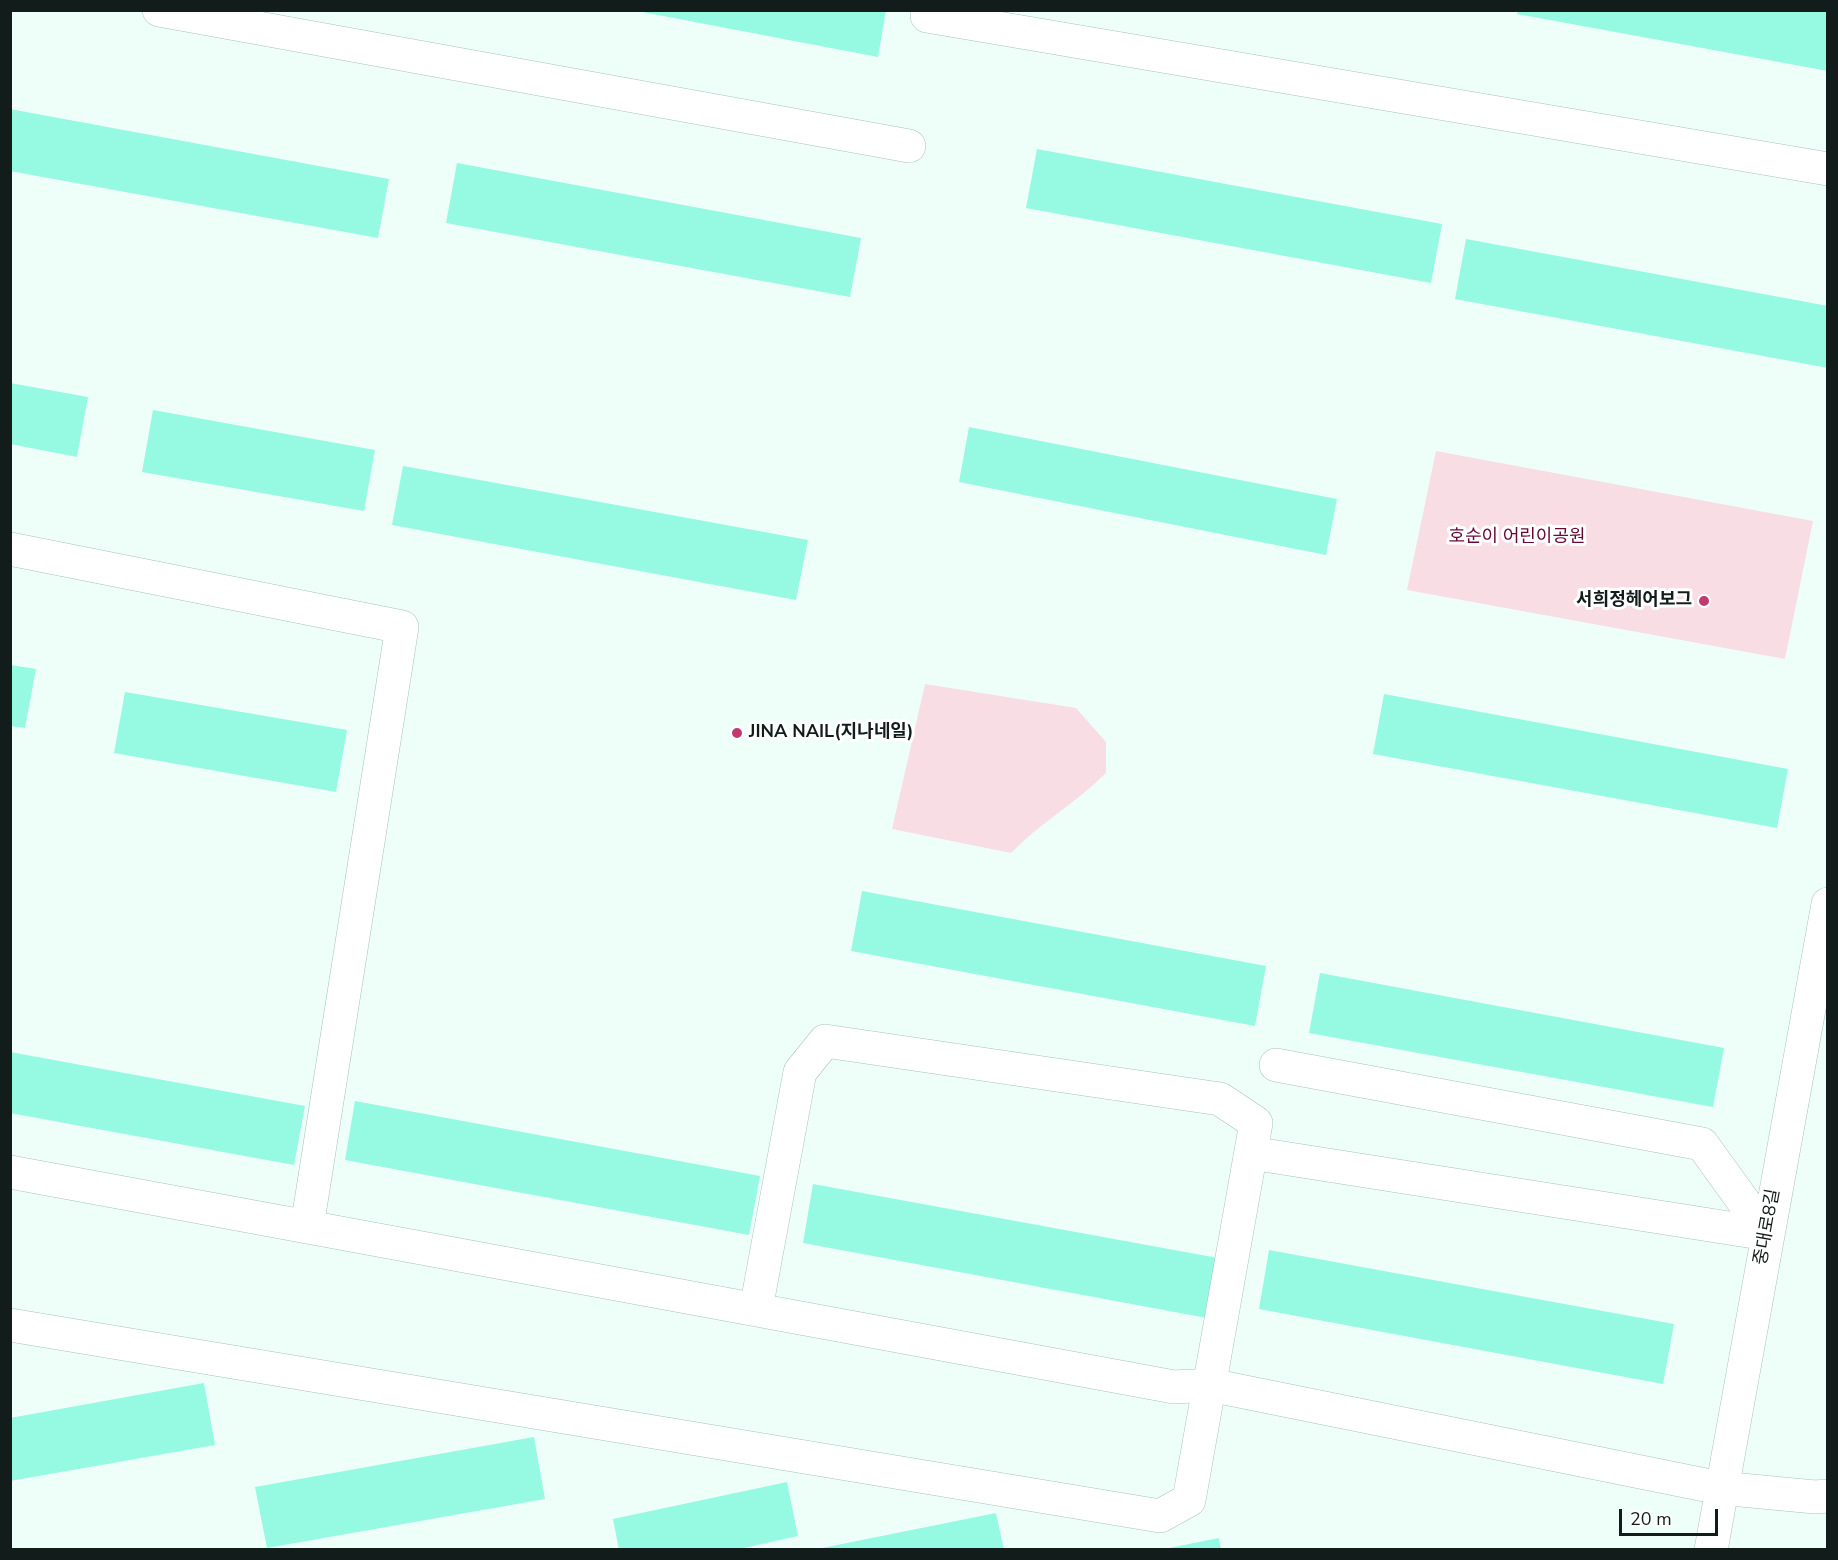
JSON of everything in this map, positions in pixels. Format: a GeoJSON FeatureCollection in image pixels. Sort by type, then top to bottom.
{"type":"FeatureCollection","features":[{"type":"Feature","properties":{"kind":"street"},"geometry":{"type":"LineString","coordinates":[[159,10],[909,146]]}},
{"type":"Feature","properties":{"kind":"street"},"geometry":{"type":"LineString","coordinates":[[927,16],[1827,169]]}},
{"type":"Feature","properties":{"kind":"street"},"geometry":{"type":"LineString","coordinates":[[10,549],[402,627],[307,1227]]}},
{"type":"Feature","properties":{"kind":"street","name":"중대로8길"},"geometry":{"type":"LineString","coordinates":[[1711,1550],[1720,1488],[1827,904]]}},
{"type":"Feature","properties":{"kind":"street"},"geometry":{"type":"LineString","coordinates":[[10,1325],[1160,1516],[1189,1500],[1256,1123],[1220,1099],[825,1041],[800,1072],[756,1310]]}},
{"type":"Feature","properties":{"kind":"street"},"geometry":{"type":"LineString","coordinates":[[1276,1065],[1702,1144],[1767,1234]]}},
{"type":"Feature","properties":{"kind":"street"},"geometry":{"type":"LineString","coordinates":[[1251,1153],[1767,1234]]}},
{"type":"Feature","properties":{"kind":"street"},"geometry":{"type":"LineString","coordinates":[[10,1172],[1174,1387],[1210,1385],[1720,1488],[1815,1497],[1827,1496]]}},
{"type":"Feature","properties":{"kind":"green space","name":"호순이 어린이공원"},"geometry":{"type":"Polygon","coordinates":[[[1436,451],[1813,521],[1785,659],[1407,590],[1436,451]]]}},
{"type":"Feature","properties":{"kind":"green space"},"geometry":{"type":"Polygon","coordinates":[[[925,684],[1076,708],[1106,742],[1106,773],[1011,853],[892,829],[925,684]]]}},
{"type":"Feature","properties":{"kind":"building"},"geometry":{"type":"Polygon","coordinates":[[[632,10],[886,10],[878,57],[632,10]]]}},
{"type":"Feature","properties":{"kind":"building"},"geometry":{"type":"Polygon","coordinates":[[[1518,10],[1828,10],[1828,71],[1517,14],[1518,10]]]}},
{"type":"Feature","properties":{"kind":"building"},"geometry":{"type":"Polygon","coordinates":[[[10,109],[389,179],[378,238],[10,171],[10,109]]]}},
{"type":"Feature","properties":{"kind":"building"},"geometry":{"type":"Polygon","coordinates":[[[1037,149],[1442,224],[1431,283],[1026,208],[1037,149]]]}},
{"type":"Feature","properties":{"kind":"building"},"geometry":{"type":"Polygon","coordinates":[[[457,163],[861,238],[850,297],[446,223],[457,163]]]}},
{"type":"Feature","properties":{"kind":"building"},"geometry":{"type":"Polygon","coordinates":[[[1466,239],[1828,306],[1828,368],[1455,299],[1466,239]]]}},
{"type":"Feature","properties":{"kind":"building"},"geometry":{"type":"Polygon","coordinates":[[[10,383],[88,397],[77,457],[10,444],[10,383]]]}},
{"type":"Feature","properties":{"kind":"building"},"geometry":{"type":"Polygon","coordinates":[[[153,410],[375,450],[364,511],[142,472],[153,410]]]}},
{"type":"Feature","properties":{"kind":"building"},"geometry":{"type":"Polygon","coordinates":[[[969,427],[1337,499],[1326,555],[959,482],[969,427]]]}},
{"type":"Feature","properties":{"kind":"building"},"geometry":{"type":"Polygon","coordinates":[[[403,466],[808,540],[796,600],[392,525],[403,466]]]}},
{"type":"Feature","properties":{"kind":"building"},"geometry":{"type":"Polygon","coordinates":[[[10,665],[36,669],[25,728],[10,726],[10,665]]]}},
{"type":"Feature","properties":{"kind":"building"},"geometry":{"type":"Polygon","coordinates":[[[125,692],[347,730],[336,792],[114,753],[125,692]]]}},
{"type":"Feature","properties":{"kind":"building"},"geometry":{"type":"Polygon","coordinates":[[[1384,694],[1788,769],[1777,828],[1373,754],[1384,694]]]}},
{"type":"Feature","properties":{"kind":"building"},"geometry":{"type":"Polygon","coordinates":[[[862,891],[1266,966],[1255,1026],[851,951],[862,891]]]}},
{"type":"Feature","properties":{"kind":"building"},"geometry":{"type":"Polygon","coordinates":[[[1320,973],[1724,1048],[1713,1107],[1309,1033],[1320,973]]]}},
{"type":"Feature","properties":{"kind":"building"},"geometry":{"type":"Polygon","coordinates":[[[10,1052],[305,1106],[294,1165],[10,1113],[10,1052]]]}},
{"type":"Feature","properties":{"kind":"building"},"geometry":{"type":"Polygon","coordinates":[[[355,1101],[760,1176],[749,1235],[345,1160],[355,1101]]]}},
{"type":"Feature","properties":{"kind":"building"},"geometry":{"type":"Polygon","coordinates":[[[813,1184],[1218,1258],[1207,1318],[803,1243],[813,1184]]]}},
{"type":"Feature","properties":{"kind":"building"},"geometry":{"type":"Polygon","coordinates":[[[1269,1250],[1674,1324],[1663,1384],[1259,1309],[1269,1250]]]}},
{"type":"Feature","properties":{"kind":"building"},"geometry":{"type":"Polygon","coordinates":[[[204,1383],[215,1445],[10,1481],[10,1418],[204,1383]]]}},
{"type":"Feature","properties":{"kind":"building"},"geometry":{"type":"Polygon","coordinates":[[[534,1437],[545,1499],[267,1548],[255,1487],[534,1437]]]}},
{"type":"Feature","properties":{"kind":"building"},"geometry":{"type":"Polygon","coordinates":[[[787,1482],[798,1536],[734,1550],[619,1550],[613,1519],[787,1482]]]}},
{"type":"Feature","properties":{"kind":"building"},"geometry":{"type":"Polygon","coordinates":[[[996,1513],[1004,1550],[822,1550],[822,1548],[996,1513]]]}},
{"type":"Feature","properties":{"kind":"building"},"geometry":{"type":"Polygon","coordinates":[[[1219,1538],[1221,1550],[1169,1550],[1169,1548],[1219,1538]]]}},
{"type":"Feature","properties":{"kind":"place","name":"서희정헤어보그"},"geometry":{"type":"Point","coordinates":[1704,601]}},
{"type":"Feature","properties":{"kind":"place","name":"JINA NAIL(지나네일)"},"geometry":{"type":"Point","coordinates":[737,733]}}]}
